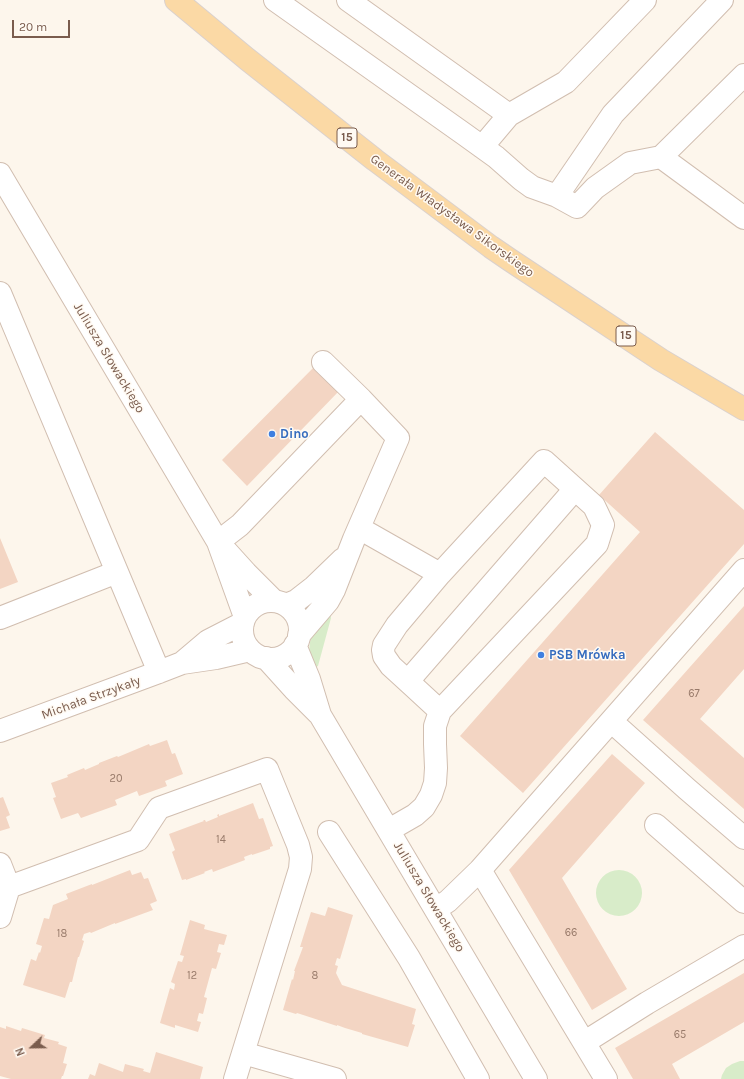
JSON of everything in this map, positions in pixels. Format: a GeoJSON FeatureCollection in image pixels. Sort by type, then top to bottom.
{"type":"FeatureCollection","features":[{"type":"Feature","properties":{"kind":"main road","name":"Generała Władysława Sikorskiego"},"geometry":{"type":"LineString","coordinates":[[176,0],[247,59],[375,160],[491,247],[661,360],[744,409]]}},
{"type":"Feature","properties":{"kind":"street"},"geometry":{"type":"LineString","coordinates":[[275,0],[496,157],[532,187],[556,196],[577,207],[595,188],[630,163],[661,157],[744,75]]}},
{"type":"Feature","properties":{"kind":"street"},"geometry":{"type":"LineString","coordinates":[[348,0],[508,115]]}},
{"type":"Feature","properties":{"kind":"street"},"geometry":{"type":"LineString","coordinates":[[482,147],[508,115],[566,82],[645,0]]}},
{"type":"Feature","properties":{"kind":"street"},"geometry":{"type":"LineString","coordinates":[[556,196],[614,114],[722,0]]}},
{"type":"Feature","properties":{"kind":"street"},"geometry":{"type":"LineString","coordinates":[[661,157],[744,218]]}},
{"type":"Feature","properties":{"kind":"street","name":"Juliusza Słowackiego"},"geometry":{"type":"LineString","coordinates":[[0,174],[218,542],[246,573],[280,603]]}},
{"type":"Feature","properties":{"kind":"street"},"geometry":{"type":"LineString","coordinates":[[0,293],[159,672]]}},
{"type":"Feature","properties":{"kind":"street"},"geometry":{"type":"LineString","coordinates":[[323,362],[398,438],[334,590],[328,601],[297,640],[290,652],[283,656],[274,658],[258,654],[245,642],[242,632],[244,620],[254,606],[260,603],[280,603],[296,600],[314,587],[348,554]]}},
{"type":"Feature","properties":{"kind":"street"},"geometry":{"type":"LineString","coordinates":[[218,542],[240,525],[361,399]]}},
{"type":"Feature","properties":{"kind":"street"},"geometry":{"type":"LineString","coordinates":[[389,830],[415,815],[424,807],[431,795],[435,783],[436,768],[435,726],[440,711],[597,544],[603,525],[594,506],[544,461],[440,574],[397,625],[384,645],[383,650],[386,660],[390,666],[440,711]]}},
{"type":"Feature","properties":{"kind":"street"},"geometry":{"type":"LineString","coordinates":[[408,681],[576,489]]}},
{"type":"Feature","properties":{"kind":"street"},"geometry":{"type":"LineString","coordinates":[[359,528],[440,574]]}},
{"type":"Feature","properties":{"kind":"street","name":"Juliusza Słowackiego"},"geometry":{"type":"LineString","coordinates":[[218,542],[244,620]]}},
{"type":"Feature","properties":{"kind":"street"},"geometry":{"type":"LineString","coordinates":[[442,905],[480,870],[744,570]]}},
{"type":"Feature","properties":{"kind":"street"},"geometry":{"type":"LineString","coordinates":[[0,618],[117,572]]}},
{"type":"Feature","properties":{"kind":"street"},"geometry":{"type":"LineString","coordinates":[[280,603],[292,610],[297,618],[300,626],[297,640]]}},
{"type":"Feature","properties":{"kind":"street","name":"Michała Strzykały"},"geometry":{"type":"LineString","coordinates":[[182,663],[208,641],[244,620]]}},
{"type":"Feature","properties":{"kind":"street","name":"Juliusza Słowackiego"},"geometry":{"type":"LineString","coordinates":[[297,640],[320,715]]}},
{"type":"Feature","properties":{"kind":"street","name":"Juliusza Słowackiego"},"geometry":{"type":"LineString","coordinates":[[258,654],[320,715],[389,830],[442,905],[536,1079]]}},
{"type":"Feature","properties":{"kind":"street","name":"Michała Strzykały"},"geometry":{"type":"LineString","coordinates":[[0,731],[182,663],[258,654]]}},
{"type":"Feature","properties":{"kind":"street"},"geometry":{"type":"LineString","coordinates":[[611,721],[744,838]]}},
{"type":"Feature","properties":{"kind":"street"},"geometry":{"type":"LineString","coordinates":[[9,887],[138,840],[159,808],[268,769],[298,845],[301,857],[300,869],[235,1079]]}},
{"type":"Feature","properties":{"kind":"street"},"geometry":{"type":"LineString","coordinates":[[656,825],[744,902]]}},
{"type":"Feature","properties":{"kind":"street"},"geometry":{"type":"LineString","coordinates":[[329,832],[409,958],[478,1079]]}},
{"type":"Feature","properties":{"kind":"street"},"geometry":{"type":"LineString","coordinates":[[0,864],[9,887],[0,916]]}},
{"type":"Feature","properties":{"kind":"street"},"geometry":{"type":"LineString","coordinates":[[480,870],[606,1079]]}},
{"type":"Feature","properties":{"kind":"street"},"geometry":{"type":"LineString","coordinates":[[585,1042],[647,1003],[744,946]]}},
{"type":"Feature","properties":{"kind":"street"},"geometry":{"type":"LineString","coordinates":[[243,1053],[335,1079]]}},
{"type":"Feature","properties":{"kind":"green space"},"geometry":{"type":"Polygon","coordinates":[[[330,612],[331,618],[318,666],[314,668],[309,651],[312,633],[330,612]]]}},
{"type":"Feature","properties":{"kind":"green space"},"geometry":{"type":"Polygon","coordinates":[[[614,870],[624,870],[632,874],[638,880],[642,888],[642,898],[638,906],[632,912],[624,916],[614,916],[606,912],[600,906],[596,898],[596,888],[600,880],[606,874],[614,870]]]}},
{"type":"Feature","properties":{"kind":"green space"},"geometry":{"type":"Polygon","coordinates":[[[740,1061],[744,1061],[744,1079],[721,1079],[726,1068],[740,1061]]]}},
{"type":"Feature","properties":{"kind":"building","name":"Dino"},"geometry":{"type":"Polygon","coordinates":[[[315,366],[340,390],[247,486],[222,460],[315,366]]]}},
{"type":"Feature","properties":{"kind":"building"},"geometry":{"type":"Polygon","coordinates":[[[655,432],[744,510],[744,544],[523,793],[460,736],[640,532],[599,495],[655,432]]]}},
{"type":"Feature","properties":{"kind":"building"},"geometry":{"type":"Polygon","coordinates":[[[0,538],[18,582],[0,589],[0,538]]]}},
{"type":"Feature","properties":{"kind":"building"},"geometry":{"type":"Polygon","coordinates":[[[744,606],[744,669],[700,719],[744,758],[744,809],[643,720],[744,606]]]}},
{"type":"Feature","properties":{"kind":"building"},"geometry":{"type":"Polygon","coordinates":[[[167,740],[172,754],[175,753],[183,774],[165,781],[167,786],[139,796],[137,791],[115,800],[117,805],[81,818],[78,813],[61,819],[53,798],[56,797],[51,783],[68,777],[67,775],[84,768],[85,770],[99,763],[149,744],[150,746],[167,740]]]}},
{"type":"Feature","properties":{"kind":"building"},"geometry":{"type":"Polygon","coordinates":[[[612,754],[645,783],[562,878],[627,989],[592,1010],[509,870],[612,754]]]}},
{"type":"Feature","properties":{"kind":"building"},"geometry":{"type":"Polygon","coordinates":[[[3,797],[10,815],[6,817],[10,828],[0,831],[0,798],[3,797]]]}},
{"type":"Feature","properties":{"kind":"building"},"geometry":{"type":"Polygon","coordinates":[[[253,803],[259,819],[263,818],[273,846],[270,847],[270,849],[244,857],[245,860],[213,872],[212,869],[186,880],[182,880],[172,852],[175,850],[169,834],[204,821],[203,820],[206,822],[218,817],[217,815],[219,814],[219,816],[253,803]]]}},
{"type":"Feature","properties":{"kind":"building"},"geometry":{"type":"Polygon","coordinates":[[[130,870],[132,875],[141,872],[144,879],[148,878],[157,901],[150,904],[153,910],[91,933],[84,934],[82,940],[84,941],[78,957],[72,982],[70,982],[65,998],[23,985],[31,959],[36,961],[39,952],[40,953],[42,946],[36,944],[44,918],[49,919],[53,905],[68,899],[66,894],[130,870]]]}},
{"type":"Feature","properties":{"kind":"building"},"geometry":{"type":"Polygon","coordinates":[[[328,907],[353,915],[340,959],[337,958],[335,965],[338,966],[336,973],[342,985],[416,1009],[412,1024],[415,1025],[408,1047],[283,1010],[292,979],[293,980],[294,971],[303,947],[300,947],[311,912],[325,916],[328,907]]]}},
{"type":"Feature","properties":{"kind":"building"},"geometry":{"type":"Polygon","coordinates":[[[190,920],[205,925],[204,929],[227,935],[224,945],[219,944],[217,952],[221,953],[216,969],[212,968],[204,997],[207,998],[203,1014],[199,1013],[197,1021],[201,1022],[198,1032],[175,1025],[175,1028],[160,1023],[170,988],[174,990],[175,984],[171,982],[178,961],[182,962],[184,956],[180,955],[190,920]]]}},
{"type":"Feature","properties":{"kind":"building"},"geometry":{"type":"Polygon","coordinates":[[[744,973],[744,1022],[672,1064],[680,1079],[633,1079],[615,1048],[744,973]]]}},
{"type":"Feature","properties":{"kind":"building"},"geometry":{"type":"Polygon","coordinates":[[[6,1026],[21,1031],[22,1028],[45,1035],[44,1038],[59,1042],[58,1044],[67,1047],[63,1063],[67,1064],[61,1079],[11,1079],[0,1076],[0,1027],[6,1029],[6,1026]]]}},
{"type":"Feature","properties":{"kind":"building"},"geometry":{"type":"Polygon","coordinates":[[[156,1052],[203,1067],[200,1079],[88,1079],[90,1074],[95,1076],[99,1063],[123,1072],[125,1064],[144,1069],[143,1071],[150,1073],[156,1052]]]}},
{"type":"Feature","properties":{"kind":"place","name":"Dino"},"geometry":{"type":"Point","coordinates":[272,434]}},
{"type":"Feature","properties":{"kind":"place","name":"PSB Mrówka"},"geometry":{"type":"Point","coordinates":[541,655]}}]}
